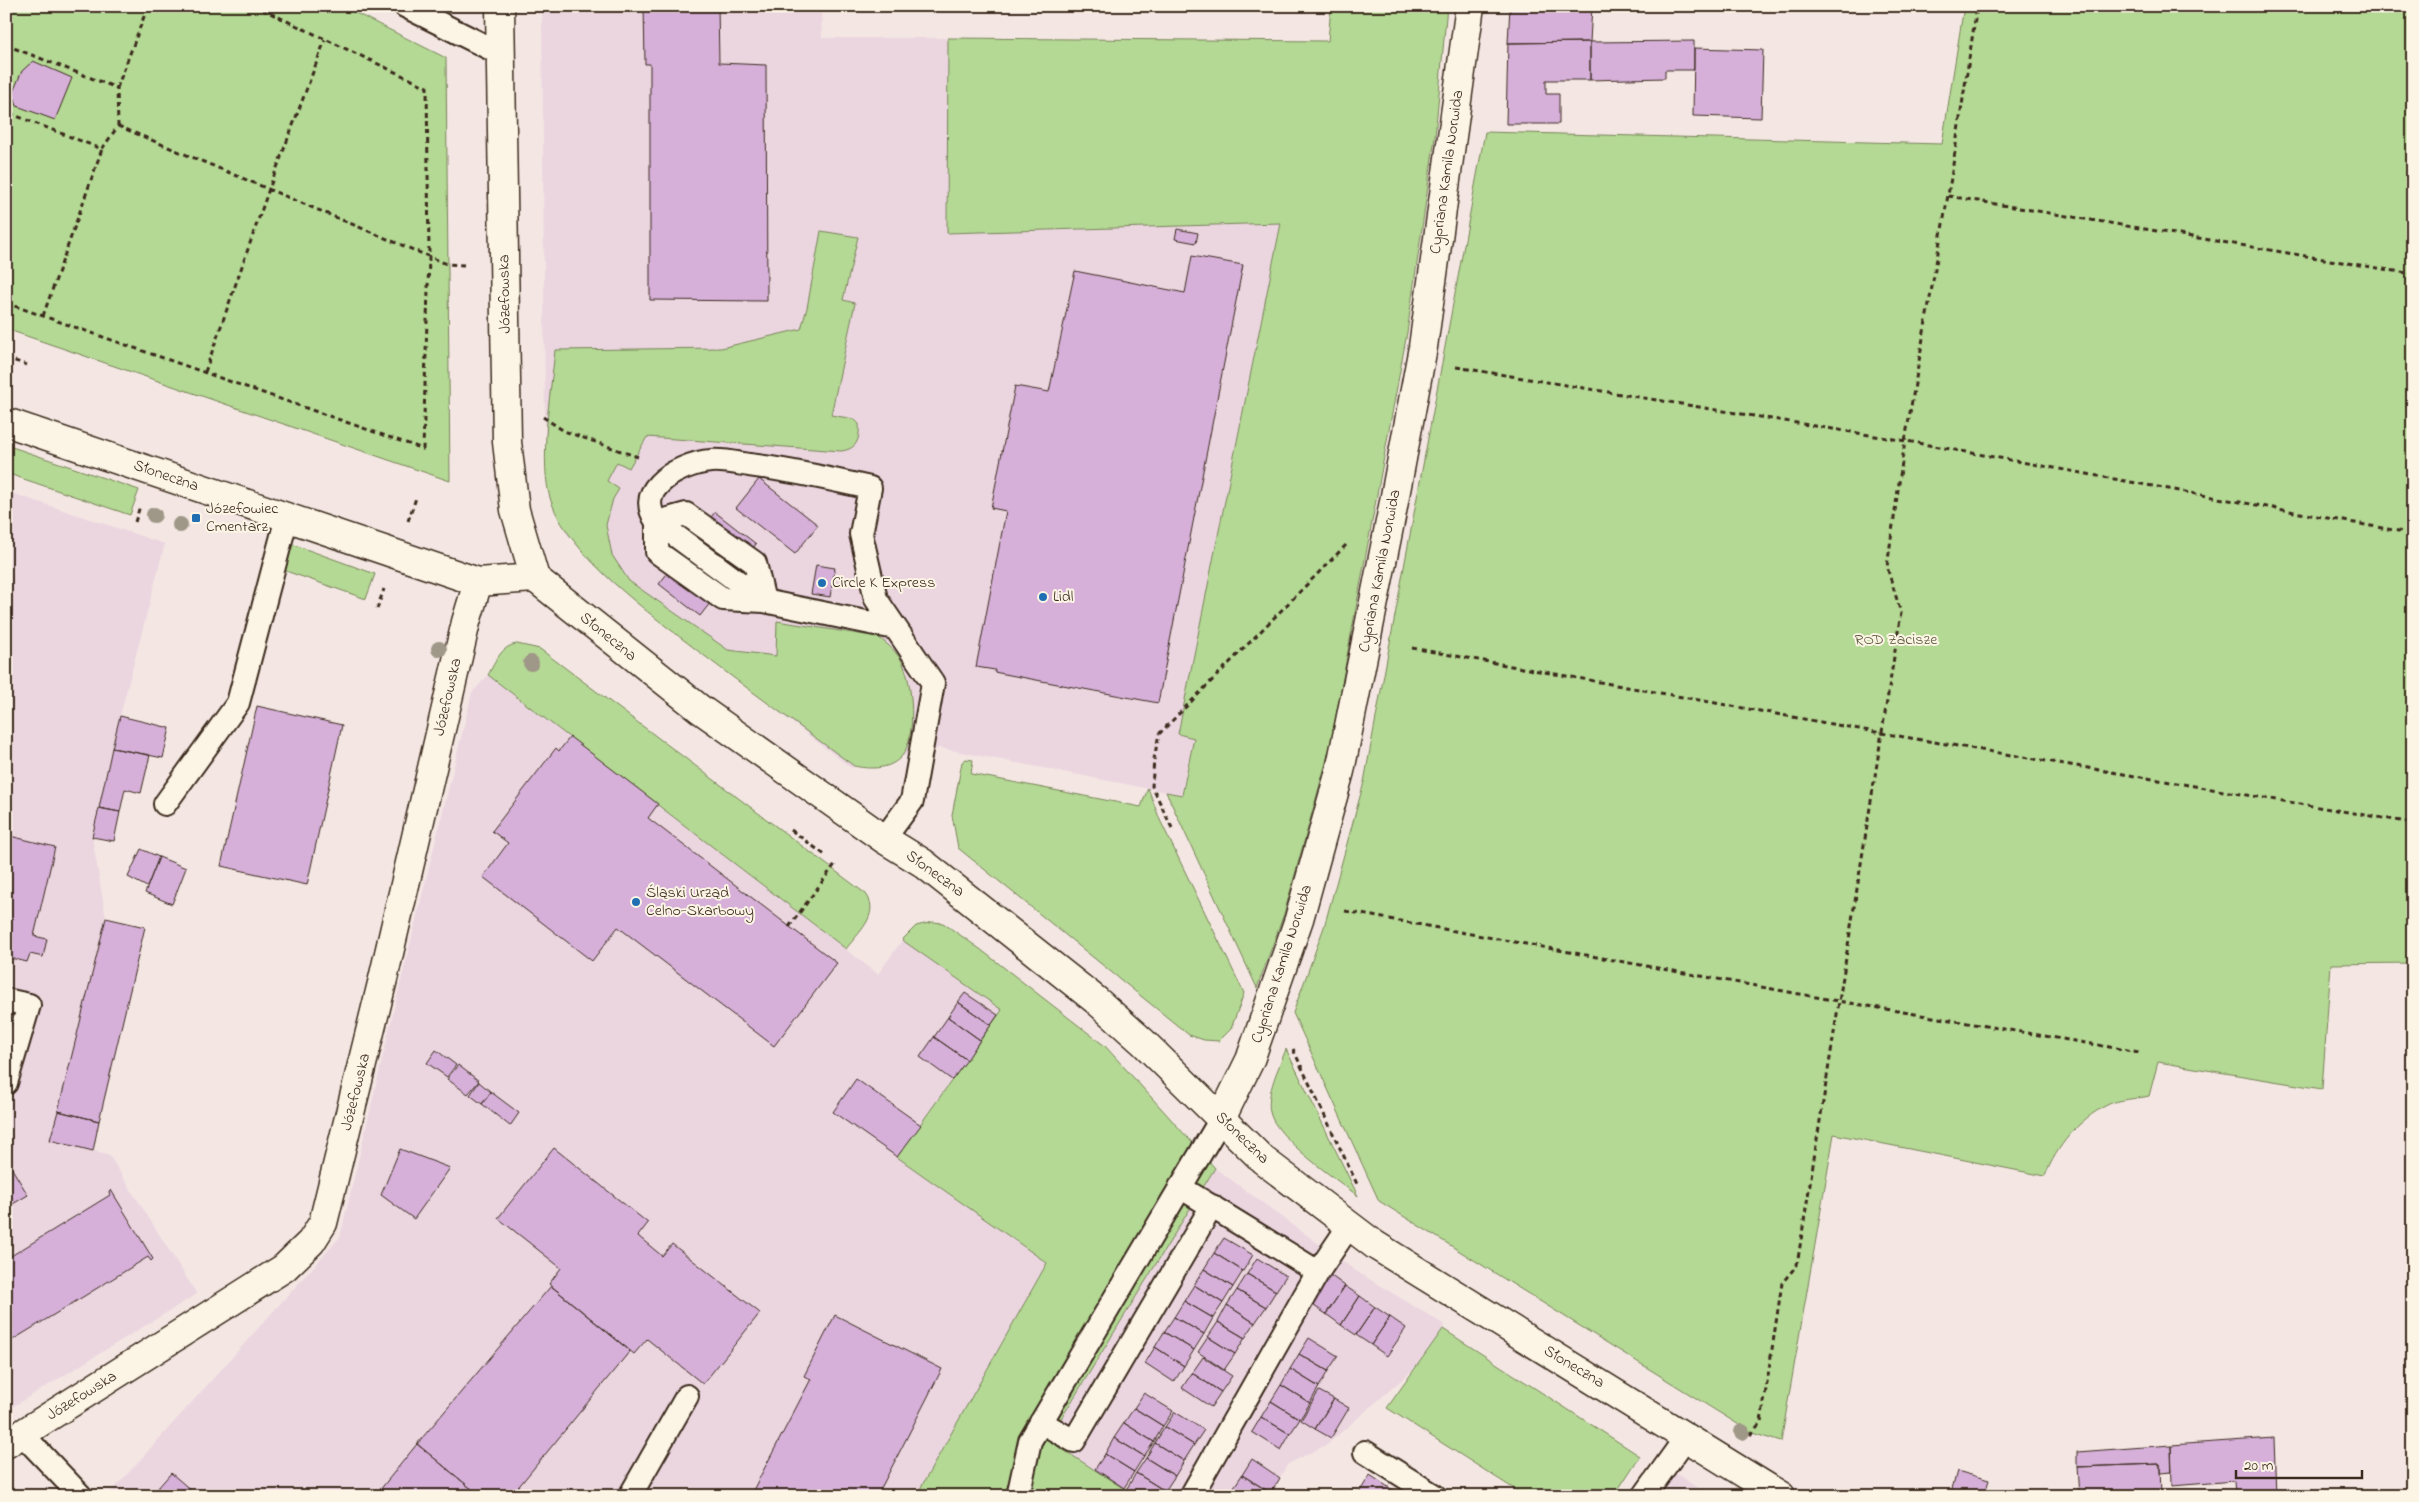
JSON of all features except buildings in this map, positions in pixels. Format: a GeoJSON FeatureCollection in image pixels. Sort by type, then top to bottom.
{"type":"FeatureCollection","features":[{"type":"Feature","properties":{"kind":"street","name":"Józefowska"},"geometry":{"type":"LineString","coordinates":[[500,6],[507,442],[515,510],[535,578]]}},
{"type":"Feature","properties":{"kind":"street","name":"Cypriana Kamila Norwida"},"geometry":{"type":"LineString","coordinates":[[1220,1119],[1250,1060],[1299,919],[1340,771],[1423,346],[1470,6]]}},
{"type":"Feature","properties":{"kind":"street","name":"Słoneczna"},"geometry":{"type":"LineString","coordinates":[[6,422],[478,582],[535,578],[700,709],[884,839],[923,863],[1097,1001],[1263,1160],[1349,1226],[1375,1245],[1687,1436],[1781,1496]]}},
{"type":"Feature","properties":{"kind":"street","name":"Józefowska"},"geometry":{"type":"LineString","coordinates":[[14,1439],[284,1268],[310,1242],[323,1223],[383,980],[466,622],[478,582]]}},
{"type":"Feature","properties":{"kind":"lane"},"geometry":{"type":"LineString","coordinates":[[405,6],[501,54]]}},
{"type":"Feature","properties":{"kind":"lane"},"geometry":{"type":"LineString","coordinates":[[884,839],[912,800],[933,683],[876,598],[861,534],[870,488],[782,470],[713,461],[701,462],[674,474],[663,480],[654,489],[650,499],[650,512],[657,522],[764,601],[895,628]]}},
{"type":"Feature","properties":{"kind":"lane"},"geometry":{"type":"LineString","coordinates":[[165,804],[238,703],[287,518]]}},
{"type":"Feature","properties":{"kind":"lane"},"geometry":{"type":"LineString","coordinates":[[6,1000],[29,1005],[6,1083]]}},
{"type":"Feature","properties":{"kind":"lane"},"geometry":{"type":"LineString","coordinates":[[1018,1496],[1030,1441],[1220,1119]]}},
{"type":"Feature","properties":{"kind":"lane"},"geometry":{"type":"LineString","coordinates":[[1180,1187],[1318,1272]]}},
{"type":"Feature","properties":{"kind":"lane"},"geometry":{"type":"LineString","coordinates":[[1041,1422],[1074,1441],[1212,1206]]}},
{"type":"Feature","properties":{"kind":"lane"},"geometry":{"type":"LineString","coordinates":[[1191,1496],[1318,1272],[1349,1226]]}},
{"type":"Feature","properties":{"kind":"lane"},"geometry":{"type":"LineString","coordinates":[[630,1496],[687,1396]]}},
{"type":"Feature","properties":{"kind":"lane"},"geometry":{"type":"LineString","coordinates":[[1644,1496],[1687,1436]]}},
{"type":"Feature","properties":{"kind":"lane"},"geometry":{"type":"LineString","coordinates":[[14,1439],[81,1496]]}},
{"type":"Feature","properties":{"kind":"lane"},"geometry":{"type":"LineString","coordinates":[[1365,1452],[1435,1496]]}},
{"type":"Feature","properties":{"kind":"path"},"geometry":{"type":"LineString","coordinates":[[6,10],[8,6]]}},
{"type":"Feature","properties":{"kind":"path"},"geometry":{"type":"LineString","coordinates":[[43,316],[102,149],[118,126],[117,88],[148,6]]}},
{"type":"Feature","properties":{"kind":"path"},"geometry":{"type":"LineString","coordinates":[[6,303],[423,449],[429,256],[427,87],[255,6]]}},
{"type":"Feature","properties":{"kind":"path"},"geometry":{"type":"LineString","coordinates":[[1747,1440],[1761,1422],[1782,1283],[1797,1265],[1901,613],[1887,567],[1905,441],[1948,196],[1977,6]]}},
{"type":"Feature","properties":{"kind":"path"},"geometry":{"type":"LineString","coordinates":[[205,372],[269,189],[325,40]]}},
{"type":"Feature","properties":{"kind":"path"},"geometry":{"type":"LineString","coordinates":[[6,45],[117,88]]}},
{"type":"Feature","properties":{"kind":"path"},"geometry":{"type":"LineString","coordinates":[[6,112],[102,149]]}},
{"type":"Feature","properties":{"kind":"path"},"geometry":{"type":"LineString","coordinates":[[118,126],[448,264],[464,265]]}},
{"type":"Feature","properties":{"kind":"path"},"geometry":{"type":"LineString","coordinates":[[1948,196],[2413,274]]}},
{"type":"Feature","properties":{"kind":"path"},"geometry":{"type":"LineString","coordinates":[[6,358],[27,365]]}},
{"type":"Feature","properties":{"kind":"path"},"geometry":{"type":"LineString","coordinates":[[1453,367],[1905,441],[2404,532]]}},
{"type":"Feature","properties":{"kind":"path"},"geometry":{"type":"LineString","coordinates":[[539,414],[564,430],[636,454]]}},
{"type":"Feature","properties":{"kind":"path"},"geometry":{"type":"LineString","coordinates":[[135,522],[143,497]]}},
{"type":"Feature","properties":{"kind":"path"},"geometry":{"type":"LineString","coordinates":[[406,524],[416,498]]}},
{"type":"Feature","properties":{"kind":"path"},"geometry":{"type":"LineString","coordinates":[[1172,828],[1152,786],[1158,734],[1352,540]]}},
{"type":"Feature","properties":{"kind":"path"},"geometry":{"type":"LineString","coordinates":[[377,609],[386,583]]}},
{"type":"Feature","properties":{"kind":"path"},"geometry":{"type":"LineString","coordinates":[[1412,648],[1881,733],[2413,824]]}},
{"type":"Feature","properties":{"kind":"path"},"geometry":{"type":"LineString","coordinates":[[791,830],[825,855]]}},
{"type":"Feature","properties":{"kind":"path"},"geometry":{"type":"LineString","coordinates":[[789,927],[836,863]]}},
{"type":"Feature","properties":{"kind":"path"},"geometry":{"type":"LineString","coordinates":[[1345,910],[1838,1001],[2139,1052]]}},
{"type":"Feature","properties":{"kind":"path"},"geometry":{"type":"LineString","coordinates":[[1292,1049],[1361,1193]]}},
{"type":"Feature","properties":{"kind":"shaded area"},"geometry":{"type":"Polygon","coordinates":[[[428,6],[450,6],[450,17],[428,6]]]}},
{"type":"Feature","properties":{"kind":"shaded area"},"geometry":{"type":"Polygon","coordinates":[[[542,6],[821,6],[822,38],[948,38],[947,233],[1281,223],[1178,734],[1194,738],[1181,795],[940,748],[851,768],[611,582],[567,534],[549,488],[545,441],[542,6]]]}},
{"type":"Feature","properties":{"kind":"shaded area"},"geometry":{"type":"Polygon","coordinates":[[[6,491],[165,544],[120,716],[92,836],[106,918],[145,927],[93,1150],[109,1155],[197,1294],[6,1411],[6,491]]]}},
{"type":"Feature","properties":{"kind":"shaded area"},"geometry":{"type":"Polygon","coordinates":[[[488,675],[878,974],[902,940],[1002,1010],[897,1157],[1047,1263],[916,1496],[103,1496],[113,1490],[340,1237],[472,693],[488,675]]]}},
{"type":"Feature","properties":{"kind":"shaded area"},"geometry":{"type":"Polygon","coordinates":[[[1215,1168],[1356,1271],[1445,1325],[1421,1363],[1328,1444],[1288,1464],[1269,1496],[1136,1496],[1048,1440],[1215,1168]]]}},
{"type":"Feature","properties":{"kind":"shaded area"},"geometry":{"type":"Polygon","coordinates":[[[1671,1470],[1710,1496],[1653,1496],[1671,1470]]]}},
{"type":"Feature","properties":{"kind":"green space"},"geometry":{"type":"Polygon","coordinates":[[[6,6],[342,6],[446,58],[450,481],[6,329],[6,6]]]}},
{"type":"Feature","properties":{"kind":"green space"},"geometry":{"type":"Polygon","coordinates":[[[1331,6],[1447,6],[1435,137],[1407,333],[1330,748],[1284,914],[1257,988],[1166,792],[1182,795],[1194,738],[1178,734],[1281,223],[947,233],[948,38],[1328,41],[1331,6]]]}},
{"type":"Feature","properties":{"kind":"green space","name":"ROD Zacisze"},"geometry":{"type":"Polygon","coordinates":[[[1964,6],[2413,6],[2413,963],[2331,964],[2322,1089],[2158,1062],[2149,1096],[2112,1103],[2087,1118],[2062,1144],[2045,1176],[1834,1134],[1781,1442],[1752,1433],[1379,1201],[1293,1013],[1324,927],[1364,782],[1485,132],[1942,144],[1964,6]]]}},
{"type":"Feature","properties":{"kind":"green space"},"geometry":{"type":"Polygon","coordinates":[[[821,231],[858,237],[843,300],[855,303],[831,415],[854,419],[859,424],[857,442],[851,448],[841,451],[647,437],[629,468],[617,462],[607,481],[619,489],[613,499],[606,525],[612,555],[629,581],[728,650],[776,656],[777,621],[878,637],[890,647],[901,659],[908,678],[912,716],[911,729],[905,752],[899,759],[894,763],[877,768],[854,766],[717,666],[614,584],[576,543],[561,522],[551,501],[547,485],[545,448],[555,350],[721,348],[801,329],[807,308],[821,231]]]}},
{"type":"Feature","properties":{"kind":"green space"},"geometry":{"type":"Polygon","coordinates":[[[6,445],[139,490],[130,515],[6,473],[6,445]]]}},
{"type":"Feature","properties":{"kind":"green space"},"geometry":{"type":"Polygon","coordinates":[[[289,543],[375,574],[366,599],[280,569],[289,543]]]}},
{"type":"Feature","properties":{"kind":"green space"},"geometry":{"type":"Polygon","coordinates":[[[517,644],[540,649],[866,894],[870,901],[871,909],[869,916],[862,930],[846,949],[488,675],[503,651],[511,645],[517,644]]]}},
{"type":"Feature","properties":{"kind":"green space"},"geometry":{"type":"Polygon","coordinates":[[[966,759],[973,760],[971,774],[1141,807],[1148,788],[1160,820],[1244,993],[1231,1029],[1219,1041],[1204,1040],[1189,1035],[958,848],[952,815],[962,762],[966,759]]]}},
{"type":"Feature","properties":{"kind":"green space"},"geometry":{"type":"Polygon","coordinates":[[[933,922],[943,923],[980,949],[1105,1046],[1215,1168],[1048,1440],[1126,1490],[1121,1496],[916,1496],[1047,1263],[897,1157],[1002,1010],[902,940],[916,926],[933,922]]]}},
{"type":"Feature","properties":{"kind":"green space"},"geometry":{"type":"Polygon","coordinates":[[[1286,1049],[1358,1196],[1294,1146],[1274,1122],[1270,1112],[1270,1096],[1286,1049]]]}},
{"type":"Feature","properties":{"kind":"green space"},"geometry":{"type":"Polygon","coordinates":[[[1443,1329],[1640,1456],[1614,1496],[1518,1496],[1519,1492],[1387,1408],[1443,1329]]]}},
{"type":"Feature","properties":{"kind":"place","name":"Józefowiec Cmentarz"},"geometry":{"type":"Point","coordinates":[196,518]}},
{"type":"Feature","properties":{"kind":"place","name":"Circle K Express"},"geometry":{"type":"Point","coordinates":[822,583]}},
{"type":"Feature","properties":{"kind":"place","name":"Lidl"},"geometry":{"type":"Point","coordinates":[1043,597]}},
{"type":"Feature","properties":{"kind":"place","name":"Śląski Urząd Celno-Skarbowy"},"geometry":{"type":"Point","coordinates":[636,902]}}]}
